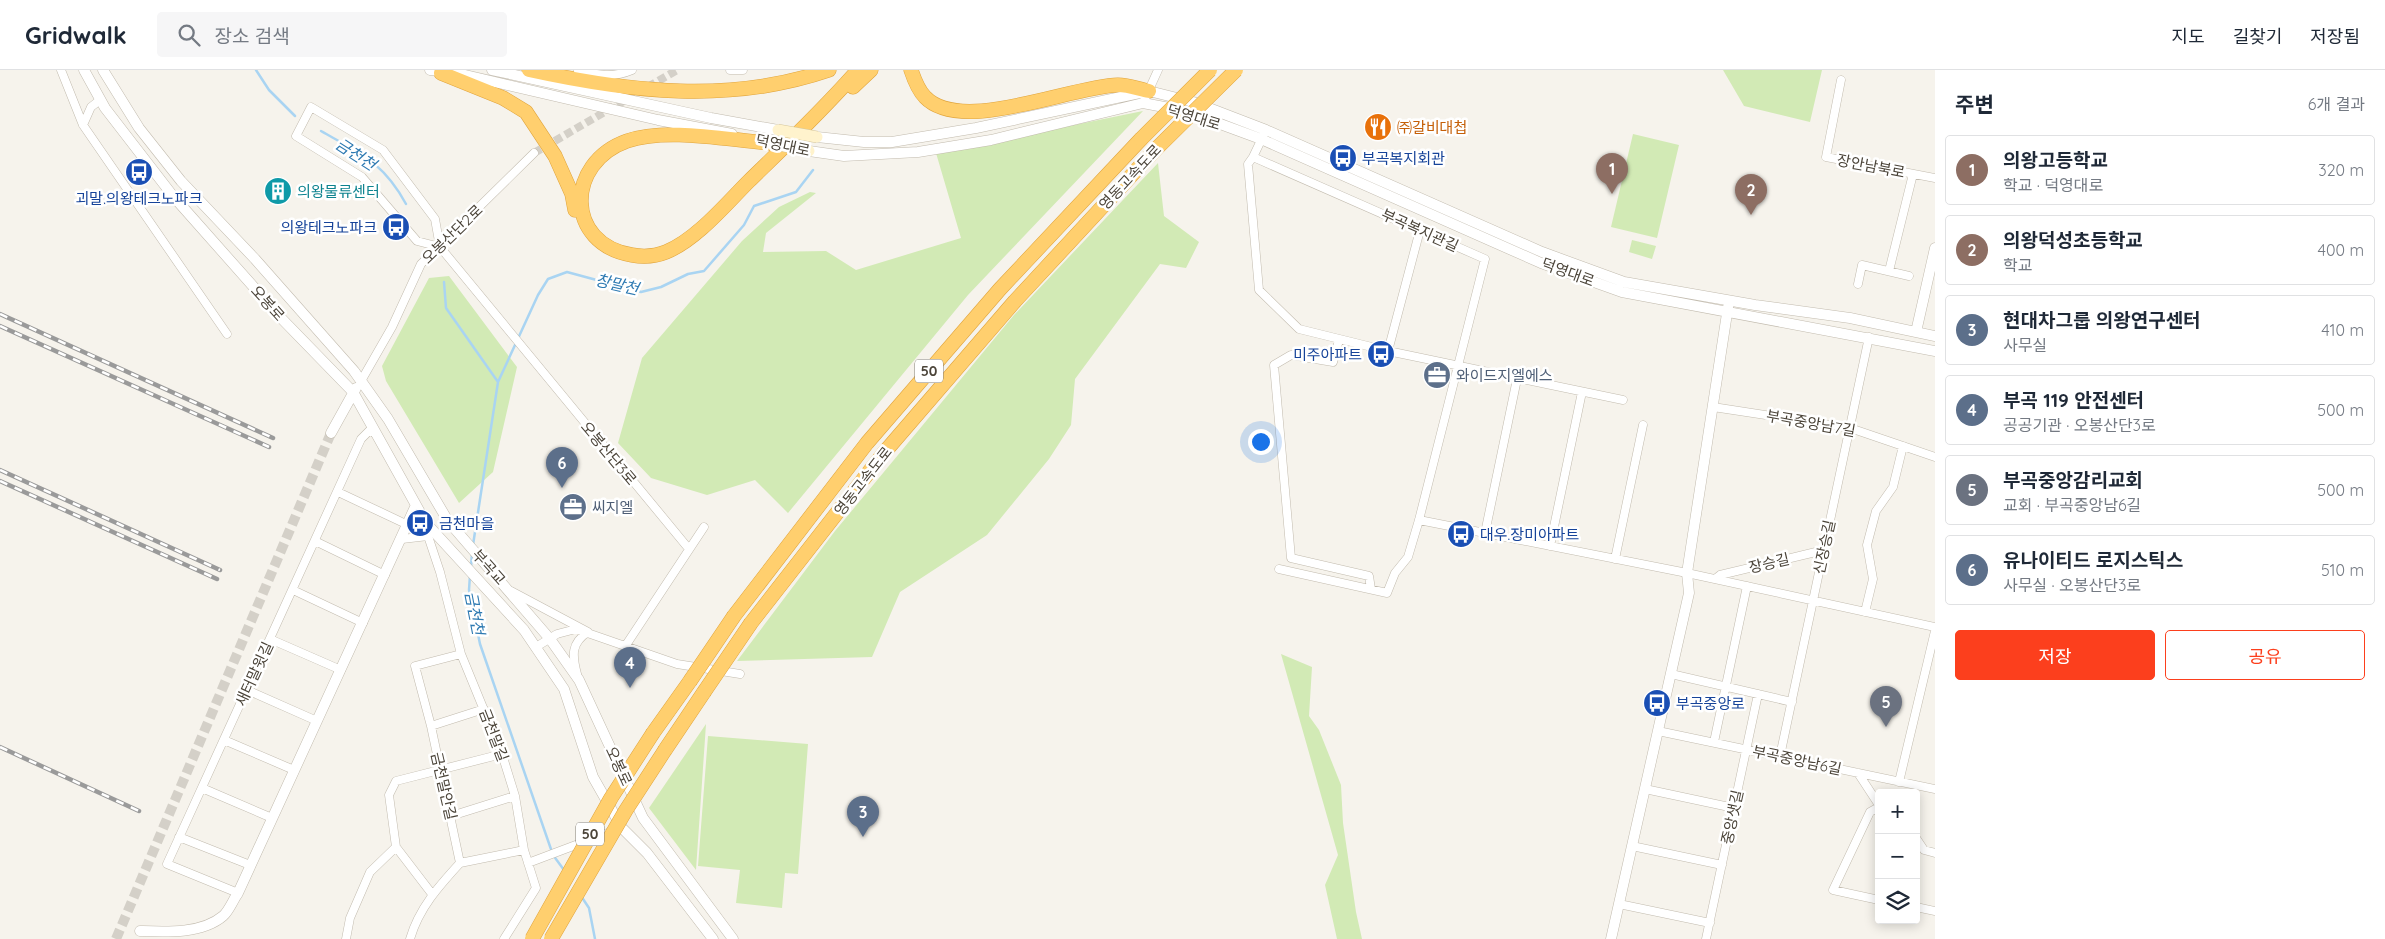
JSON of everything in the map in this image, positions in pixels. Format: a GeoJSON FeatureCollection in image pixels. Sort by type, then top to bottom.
{"type":"FeatureCollection","features":[{"type":"Feature","properties":{"kind":"highway"},"geometry":{"type":"LineString","coordinates":[[529,70],[625,89],[702,93],[795,82],[829,70]]}},
{"type":"Feature","properties":{"kind":"highway"},"geometry":{"type":"LineString","coordinates":[[770,143],[683,136],[657,136],[627,141],[606,152],[594,163],[584,180],[581,194],[590,231],[602,244],[608,247],[622,253],[643,257],[666,252],[687,240],[758,173],[858,70]]}},
{"type":"Feature","properties":{"kind":"highway"},"geometry":{"type":"LineString","coordinates":[[435,71],[503,98],[526,112],[555,156],[565,176],[576,216],[586,237],[599,249],[619,260],[643,265],[670,258],[691,245],[722,220],[870,70]]}},
{"type":"Feature","properties":{"kind":"highway"},"geometry":{"type":"LineString","coordinates":[[911,70],[924,97],[936,106],[952,111],[978,112],[1119,85],[1146,97]]}},
{"type":"Feature","properties":{"kind":"highway","name":"영동고속도로"},"geometry":{"type":"LineString","coordinates":[[532,939],[611,798],[653,733],[734,616],[867,443],[1000,289],[1141,139],[1210,70]]}},
{"type":"Feature","properties":{"kind":"highway","name":"영동고속도로"},"geometry":{"type":"LineString","coordinates":[[551,939],[626,810],[751,623],[883,454],[1015,301],[1155,150],[1236,70]]}},
{"type":"Feature","properties":{"kind":"main road","name":"덕영대로"},"geometry":{"type":"LineString","coordinates":[[778,130],[817,138]]}},
{"type":"Feature","properties":{"kind":"main road","name":"덕영대로"},"geometry":{"type":"LineString","coordinates":[[770,143],[809,151]]}},
{"type":"Feature","properties":{"kind":"street"},"geometry":{"type":"LineString","coordinates":[[61,70],[83,125],[227,334]]}},
{"type":"Feature","properties":{"kind":"street","name":"오봉로"},"geometry":{"type":"LineString","coordinates":[[84,70],[100,100],[133,146],[173,196],[282,319],[353,392],[381,440],[428,531],[443,542]]}},
{"type":"Feature","properties":{"kind":"street","name":"오봉로"},"geometry":{"type":"LineString","coordinates":[[103,70],[139,128],[181,182],[255,259],[361,381],[388,419],[448,521]]}},
{"type":"Feature","properties":{"kind":"street","name":"덕영대로"},"geometry":{"type":"LineString","coordinates":[[492,70],[711,118],[778,130]]}},
{"type":"Feature","properties":{"kind":"street"},"geometry":{"type":"LineString","coordinates":[[578,70],[608,76],[632,70]]}},
{"type":"Feature","properties":{"kind":"street"},"geometry":{"type":"LineString","coordinates":[[730,70],[743,70]]}},
{"type":"Feature","properties":{"kind":"street"},"geometry":{"type":"LineString","coordinates":[[1146,97],[1158,70]]}},
{"type":"Feature","properties":{"kind":"street","name":"덕영대로"},"geometry":{"type":"LineString","coordinates":[[435,71],[452,72],[770,143]]}},
{"type":"Feature","properties":{"kind":"street","name":"장안남북로"},"geometry":{"type":"LineString","coordinates":[[1841,80],[1826,157],[1935,178]]}},
{"type":"Feature","properties":{"kind":"street","name":"덕영대로"},"geometry":{"type":"LineString","coordinates":[[809,151],[844,156],[918,152],[991,140],[1146,97]]}},
{"type":"Feature","properties":{"kind":"street","name":"덕영대로"},"geometry":{"type":"LineString","coordinates":[[817,138],[864,142],[914,139],[1146,97],[1193,102],[1540,263],[1622,292],[1869,337],[1935,351]]}},
{"type":"Feature","properties":{"kind":"street"},"geometry":{"type":"LineString","coordinates":[[83,125],[91,107],[100,100]]}},
{"type":"Feature","properties":{"kind":"street"},"geometry":{"type":"LineString","coordinates":[[311,107],[383,150],[435,219],[440,247],[416,241],[362,177],[296,136],[311,107]]}},
{"type":"Feature","properties":{"kind":"street"},"geometry":{"type":"LineString","coordinates":[[1264,135],[1254,157],[1248,164],[1259,290],[1298,329],[1388,351],[1623,400]]}},
{"type":"Feature","properties":{"kind":"street","name":"덕영대로"},"geometry":{"type":"LineString","coordinates":[[1264,135],[1542,252],[1624,282],[1729,301],[1850,318],[1935,336]]}},
{"type":"Feature","properties":{"kind":"street","name":"오봉산단2로"},"geometry":{"type":"LineString","coordinates":[[361,381],[392,327],[421,264],[534,153]]}},
{"type":"Feature","properties":{"kind":"street","name":"부곡복지관길"},"geometry":{"type":"LineString","coordinates":[[1254,157],[1485,259],[1458,366]]}},
{"type":"Feature","properties":{"kind":"street"},"geometry":{"type":"LineString","coordinates":[[1889,271],[1912,174]]}},
{"type":"Feature","properties":{"kind":"street"},"geometry":{"type":"LineString","coordinates":[[1388,351],[1420,230]]}},
{"type":"Feature","properties":{"kind":"street","name":"오봉산단3로"},"geometry":{"type":"LineString","coordinates":[[440,247],[528,357],[689,550]]}},
{"type":"Feature","properties":{"kind":"street"},"geometry":{"type":"LineString","coordinates":[[1916,332],[1935,248]]}},
{"type":"Feature","properties":{"kind":"street"},"geometry":{"type":"LineString","coordinates":[[1858,284],[1862,265],[1909,276]]}},
{"type":"Feature","properties":{"kind":"street"},"geometry":{"type":"LineString","coordinates":[[1612,939],[1689,593],[1687,573],[1729,301]]}},
{"type":"Feature","properties":{"kind":"street","name":"신장승길"},"geometry":{"type":"LineString","coordinates":[[1780,756],[1869,337]]}},
{"type":"Feature","properties":{"kind":"street"},"geometry":{"type":"LineString","coordinates":[[1339,340],[1333,362],[1292,355],[1274,365],[1291,558],[1369,576],[1371,589]]}},
{"type":"Feature","properties":{"kind":"street"},"geometry":{"type":"LineString","coordinates":[[1279,569],[1387,593],[1395,573],[1408,557],[1420,520],[1458,366]]}},
{"type":"Feature","properties":{"kind":"street"},"geometry":{"type":"LineString","coordinates":[[1484,533],[1517,378]]}},
{"type":"Feature","properties":{"kind":"street"},"geometry":{"type":"LineString","coordinates":[[331,433],[361,381]]}},
{"type":"Feature","properties":{"kind":"street"},"geometry":{"type":"LineString","coordinates":[[1550,546],[1582,392]]}},
{"type":"Feature","properties":{"kind":"street","name":"부곡중앙남7길"},"geometry":{"type":"LineString","coordinates":[[1712,406],[1850,428],[1935,457]]}},
{"type":"Feature","properties":{"kind":"street"},"geometry":{"type":"LineString","coordinates":[[1615,559],[1643,425]]}},
{"type":"Feature","properties":{"kind":"street","name":"새터말윗길"},"geometry":{"type":"LineString","coordinates":[[238,893],[167,864],[366,432],[374,432],[381,440]]}},
{"type":"Feature","properties":{"kind":"street"},"geometry":{"type":"LineString","coordinates":[[1865,612],[1873,580],[1867,545],[1876,511],[1893,487],[1903,446]]}},
{"type":"Feature","properties":{"kind":"street"},"geometry":{"type":"LineString","coordinates":[[338,492],[408,524]]}},
{"type":"Feature","properties":{"kind":"street"},"geometry":{"type":"LineString","coordinates":[[140,931],[169,932],[196,929],[223,916],[238,893],[416,505]]}},
{"type":"Feature","properties":{"kind":"street"},"geometry":{"type":"LineString","coordinates":[[1420,520],[1687,573]]}},
{"type":"Feature","properties":{"kind":"street","name":"부곡교"},"geometry":{"type":"LineString","coordinates":[[448,521],[509,590]]}},
{"type":"Feature","properties":{"kind":"street"},"geometry":{"type":"LineString","coordinates":[[626,645],[704,527]]}},
{"type":"Feature","properties":{"kind":"street"},"geometry":{"type":"LineString","coordinates":[[402,539],[428,531]]}},
{"type":"Feature","properties":{"kind":"street","name":"금천말길"},"geometry":{"type":"LineString","coordinates":[[428,531],[461,654],[502,754],[515,796],[524,850],[536,888],[504,939]]}},
{"type":"Feature","properties":{"kind":"street"},"geometry":{"type":"LineString","coordinates":[[315,541],[385,575]]}},
{"type":"Feature","properties":{"kind":"street","name":"부곡교"},"geometry":{"type":"LineString","coordinates":[[443,542],[499,603]]}},
{"type":"Feature","properties":{"kind":"street","name":"장승길"},"geometry":{"type":"LineString","coordinates":[[1715,579],[1720,575],[1824,550]]}},
{"type":"Feature","properties":{"kind":"street","name":"장승길"},"geometry":{"type":"LineString","coordinates":[[1687,573],[1935,629]]}},
{"type":"Feature","properties":{"kind":"street"},"geometry":{"type":"LineString","coordinates":[[1714,742],[1747,586]]}},
{"type":"Feature","properties":{"kind":"street"},"geometry":{"type":"LineString","coordinates":[[293,590],[363,623]]}},
{"type":"Feature","properties":{"kind":"street"},"geometry":{"type":"LineString","coordinates":[[509,590],[588,632]]}},
{"type":"Feature","properties":{"kind":"street","name":"오봉로"},"geometry":{"type":"LineString","coordinates":[[509,590],[550,638],[579,680],[643,818],[733,939]]}},
{"type":"Feature","properties":{"kind":"street","name":"오봉로"},"geometry":{"type":"LineString","coordinates":[[499,603],[536,647],[564,689],[593,777],[622,828],[647,853],[713,939]]}},
{"type":"Feature","properties":{"kind":"street"},"geometry":{"type":"LineString","coordinates":[[536,647],[567,630],[576,629],[677,664],[740,674]]}},
{"type":"Feature","properties":{"kind":"street"},"geometry":{"type":"LineString","coordinates":[[1900,782],[1935,629]]}},
{"type":"Feature","properties":{"kind":"street"},"geometry":{"type":"LineString","coordinates":[[579,680],[572,656],[574,646],[580,637],[588,632]]}},
{"type":"Feature","properties":{"kind":"street"},"geometry":{"type":"LineString","coordinates":[[270,639],[341,670]]}},
{"type":"Feature","properties":{"kind":"street","name":"금천말안길"},"geometry":{"type":"LineString","coordinates":[[460,863],[441,771],[415,666],[461,654]]}},
{"type":"Feature","properties":{"kind":"street"},"geometry":{"type":"LineString","coordinates":[[1671,674],[1792,702]]}},
{"type":"Feature","properties":{"kind":"street"},"geometry":{"type":"LineString","coordinates":[[247,690],[317,720]]}},
{"type":"Feature","properties":{"kind":"street","name":"중앙샛길"},"geometry":{"type":"LineString","coordinates":[[1706,939],[1758,694]]}},
{"type":"Feature","properties":{"kind":"street"},"geometry":{"type":"LineString","coordinates":[[430,726],[484,709]]}},
{"type":"Feature","properties":{"kind":"street","name":"부곡중앙남6길"},"geometry":{"type":"LineString","coordinates":[[1658,730],[1935,789]]}},
{"type":"Feature","properties":{"kind":"street"},"geometry":{"type":"LineString","coordinates":[[224,740],[294,770]]}},
{"type":"Feature","properties":{"kind":"street"},"geometry":{"type":"LineString","coordinates":[[432,894],[396,847],[389,795],[396,781],[502,754]]}},
{"type":"Feature","properties":{"kind":"street"},"geometry":{"type":"LineString","coordinates":[[1858,773],[1875,800]]}},
{"type":"Feature","properties":{"kind":"street"},"geometry":{"type":"LineString","coordinates":[[202,788],[272,818]]}},
{"type":"Feature","properties":{"kind":"street"},"geometry":{"type":"LineString","coordinates":[[1645,789],[1734,808]]}},
{"type":"Feature","properties":{"kind":"street"},"geometry":{"type":"LineString","coordinates":[[451,816],[515,796]]}},
{"type":"Feature","properties":{"kind":"street"},"geometry":{"type":"LineString","coordinates":[[1875,809],[1870,812],[1833,890],[1875,899]]}},
{"type":"Feature","properties":{"kind":"street"},"geometry":{"type":"LineString","coordinates":[[528,863],[622,828]]}},
{"type":"Feature","properties":{"kind":"street"},"geometry":{"type":"LineString","coordinates":[[179,837],[250,865]]}},
{"type":"Feature","properties":{"kind":"street"},"geometry":{"type":"LineString","coordinates":[[1920,844],[1924,850],[1935,853]]}},
{"type":"Feature","properties":{"kind":"street"},"geometry":{"type":"LineString","coordinates":[[1632,846],[1722,865]]}},
{"type":"Feature","properties":{"kind":"street"},"geometry":{"type":"LineString","coordinates":[[346,939],[350,918],[370,872],[396,847]]}},
{"type":"Feature","properties":{"kind":"street"},"geometry":{"type":"LineString","coordinates":[[410,939],[420,915],[432,894],[460,863],[524,850]]}},
{"type":"Feature","properties":{"kind":"street"},"geometry":{"type":"LineString","coordinates":[[1619,904],[1710,923]]}},
{"type":"Feature","properties":{"kind":"street"},"geometry":{"type":"LineString","coordinates":[[1920,909],[1935,911]]}},
{"type":"Feature","properties":{"kind":"green space"},"geometry":{"type":"Polygon","coordinates":[[[1723,70],[1822,70],[1810,122],[1744,106],[1723,70]]]}},
{"type":"Feature","properties":{"kind":"green space"},"geometry":{"type":"Polygon","coordinates":[[[1143,111],[968,295],[788,513],[755,480],[707,495],[651,478],[618,443],[642,358],[742,241],[779,207],[810,192],[816,193],[766,233],[763,252],[826,251],[856,270],[961,238],[936,153],[1143,111]]]}},
{"type":"Feature","properties":{"kind":"green space"},"geometry":{"type":"Polygon","coordinates":[[[1633,134],[1679,145],[1657,238],[1611,227],[1633,134]]]}},
{"type":"Feature","properties":{"kind":"green space"},"geometry":{"type":"Polygon","coordinates":[[[1158,163],[1164,216],[1199,242],[1186,268],[1160,264],[1075,379],[1071,425],[1049,459],[987,535],[900,592],[872,657],[737,661],[835,531],[1014,315],[1158,163]]]}},
{"type":"Feature","properties":{"kind":"green space"},"geometry":{"type":"Polygon","coordinates":[[[1632,240],[1656,246],[1652,259],[1629,252],[1632,240]]]}},
{"type":"Feature","properties":{"kind":"green space"},"geometry":{"type":"Polygon","coordinates":[[[449,276],[517,367],[493,472],[459,503],[386,381],[382,366],[429,278],[449,276]]]}},
{"type":"Feature","properties":{"kind":"green space"},"geometry":{"type":"Polygon","coordinates":[[[1281,654],[1312,667],[1309,716],[1319,730],[1341,785],[1343,823],[1356,912],[1362,939],[1337,939],[1325,885],[1338,855],[1281,654]]]}},
{"type":"Feature","properties":{"kind":"green space"},"geometry":{"type":"Polygon","coordinates":[[[706,724],[696,870],[649,808],[706,724]]]}},
{"type":"Feature","properties":{"kind":"green space"},"geometry":{"type":"Polygon","coordinates":[[[708,736],[808,744],[798,874],[785,873],[782,908],[736,903],[740,870],[698,866],[708,736]]]}},
{"type":"Feature","properties":{"kind":"waterway","name":"금천천"},"geometry":{"type":"LineString","coordinates":[[256,70],[269,90],[295,116]]}},
{"type":"Feature","properties":{"kind":"waterway","name":"금천천"},"geometry":{"type":"LineString","coordinates":[[321,131],[370,160],[389,178],[406,204]]}},
{"type":"Feature","properties":{"kind":"waterway","name":"창말천"},"geometry":{"type":"LineString","coordinates":[[498,382],[538,295],[548,279],[567,272],[641,292],[661,287],[688,274],[704,271],[744,225],[754,206],[796,192],[813,170]]}},
{"type":"Feature","properties":{"kind":"waterway","name":"금천천"},"geometry":{"type":"LineString","coordinates":[[444,282],[446,308],[498,382],[473,545]]}},
{"type":"Feature","properties":{"kind":"waterway","name":"금천천"},"geometry":{"type":"LineString","coordinates":[[471,567],[472,553]]}},
{"type":"Feature","properties":{"kind":"waterway","name":"금천천"},"geometry":{"type":"LineString","coordinates":[[470,575],[469,590],[480,644],[553,855],[564,870]]}},
{"type":"Feature","properties":{"kind":"waterway","name":"금천천"},"geometry":{"type":"LineString","coordinates":[[581,896],[589,908],[595,939]]}},
{"type":"Feature","properties":{"kind":"tunnel"},"geometry":{"type":"LineString","coordinates":[[534,153],[677,70]]}},
{"type":"Feature","properties":{"kind":"tunnel"},"geometry":{"type":"LineString","coordinates":[[116,939],[331,433]]}},
{"type":"Feature","properties":{"kind":"railway"},"geometry":{"type":"LineString","coordinates":[[0,314],[273,438]]}},
{"type":"Feature","properties":{"kind":"railway"},"geometry":{"type":"LineString","coordinates":[[0,326],[269,447]]}},
{"type":"Feature","properties":{"kind":"railway"},"geometry":{"type":"LineString","coordinates":[[0,470],[220,570]]}},
{"type":"Feature","properties":{"kind":"railway"},"geometry":{"type":"LineString","coordinates":[[0,481],[217,579]]}},
{"type":"Feature","properties":{"kind":"railway"},"geometry":{"type":"LineString","coordinates":[[0,747],[139,811]]}},
{"type":"Feature","properties":{"kind":"place","name":"㈜갈비대첩"},"geometry":{"type":"Point","coordinates":[1378,127]}},
{"type":"Feature","properties":{"kind":"place","name":"부곡복지회관"},"geometry":{"type":"Point","coordinates":[1343,158]}},
{"type":"Feature","properties":{"kind":"place","name":"괴말.의왕테크노파크"},"geometry":{"type":"Point","coordinates":[139,172]}},
{"type":"Feature","properties":{"kind":"place","name":"의왕물류센터"},"geometry":{"type":"Point","coordinates":[278,191]}},
{"type":"Feature","properties":{"kind":"place","name":"의왕고등학교"},"geometry":{"type":"Point","coordinates":[1612,194]}},
{"type":"Feature","properties":{"kind":"place","name":"의왕덕성초등학교"},"geometry":{"type":"Point","coordinates":[1751,215]}},
{"type":"Feature","properties":{"kind":"place","name":"의왕테크노파크"},"geometry":{"type":"Point","coordinates":[396,227]}},
{"type":"Feature","properties":{"kind":"place","name":"미주아파트"},"geometry":{"type":"Point","coordinates":[1381,354]}},
{"type":"Feature","properties":{"kind":"place","name":"와이드지엘에스"},"geometry":{"type":"Point","coordinates":[1437,375]}},
{"type":"Feature","properties":{"kind":"place","name":"유나이티드 로지스틱스"},"geometry":{"type":"Point","coordinates":[562,488]}},
{"type":"Feature","properties":{"kind":"place","name":"씨지엘"},"geometry":{"type":"Point","coordinates":[573,507]}},
{"type":"Feature","properties":{"kind":"place","name":"금천마을"},"geometry":{"type":"Point","coordinates":[420,523]}},
{"type":"Feature","properties":{"kind":"place","name":"대우.장미아파트"},"geometry":{"type":"Point","coordinates":[1461,534]}},
{"type":"Feature","properties":{"kind":"place","name":"부곡 119 안전센터"},"geometry":{"type":"Point","coordinates":[630,688]}},
{"type":"Feature","properties":{"kind":"place","name":"부곡중앙로"},"geometry":{"type":"Point","coordinates":[1657,703]}},
{"type":"Feature","properties":{"kind":"place","name":"부곡중앙감리교회"},"geometry":{"type":"Point","coordinates":[1886,727]}},
{"type":"Feature","properties":{"kind":"place","name":"현대차그룹 의왕연구센터"},"geometry":{"type":"Point","coordinates":[863,837]}}]}
